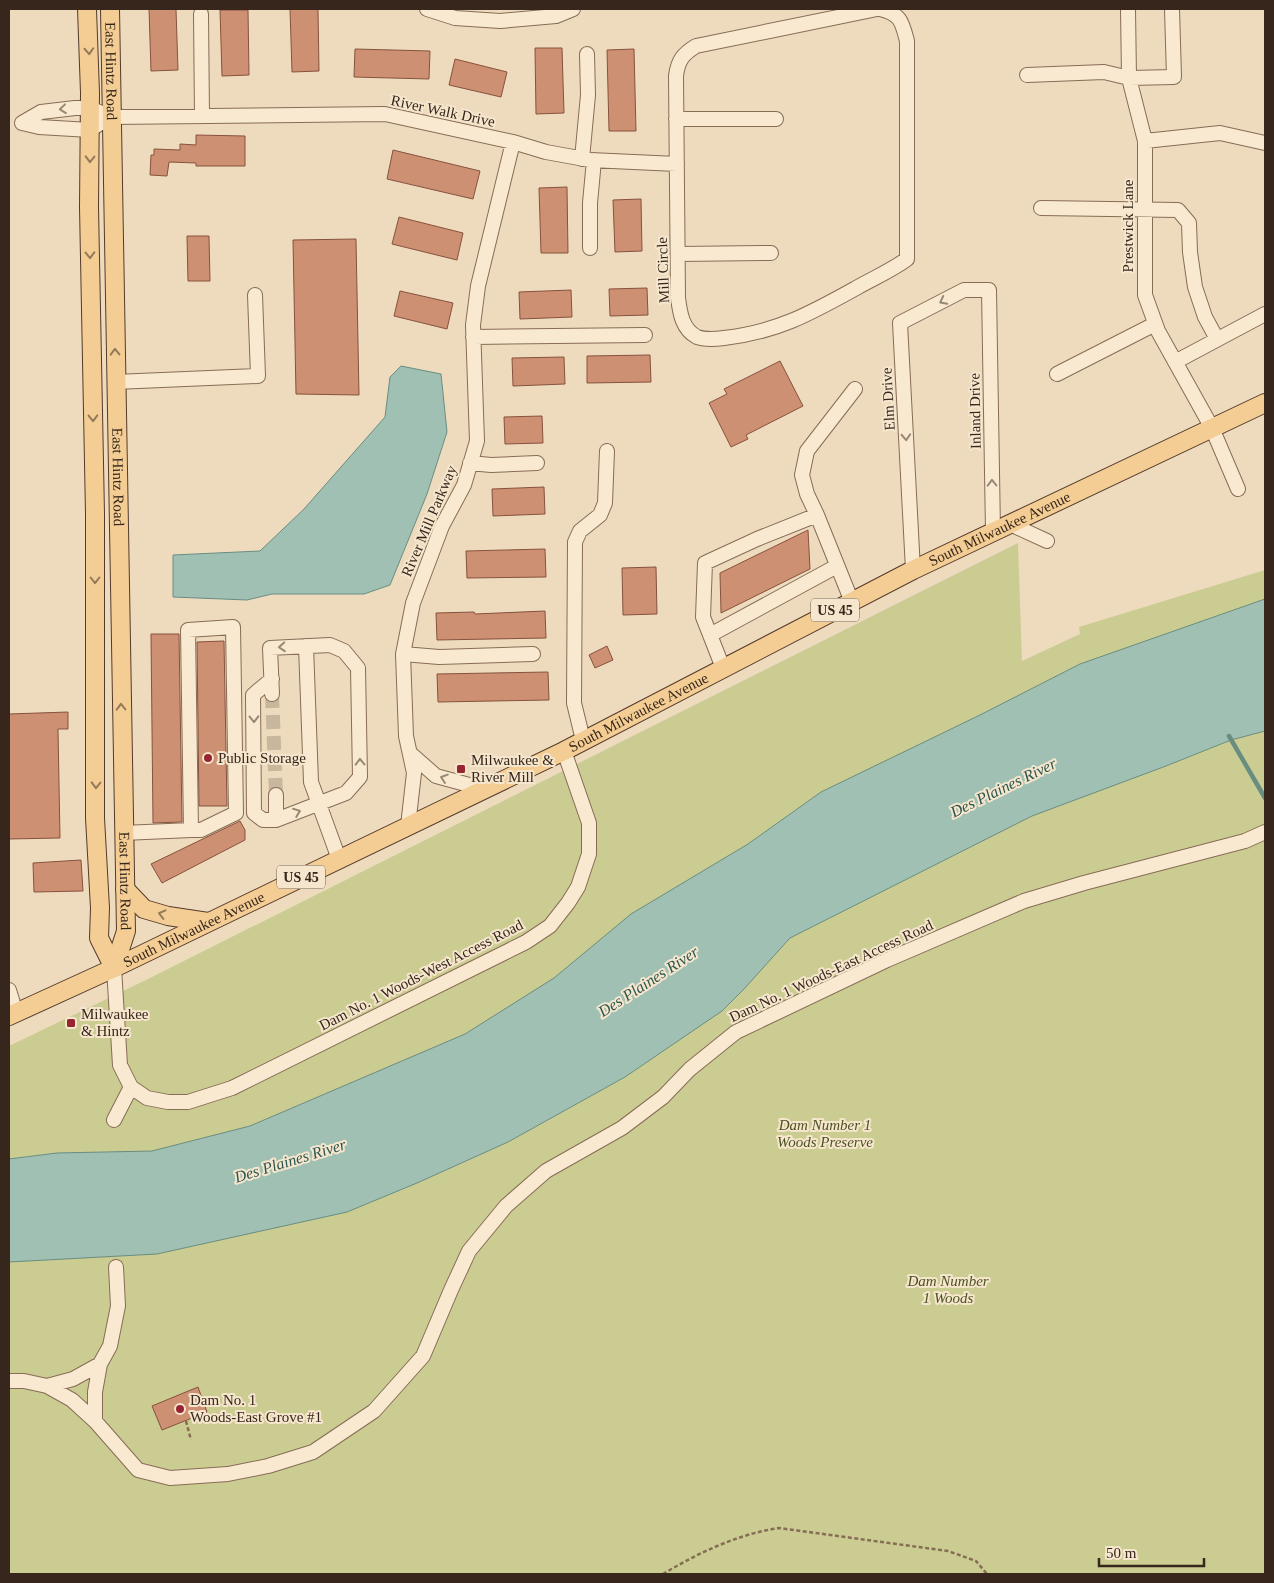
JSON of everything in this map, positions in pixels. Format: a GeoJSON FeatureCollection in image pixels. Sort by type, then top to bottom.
{"type":"FeatureCollection","features":[{"type":"Feature","properties":{"kind":"main road","name":"East Hintz Road"},"geometry":{"type":"LineString","coordinates":[[87,9],[90,108],[90,264],[95,514],[96,818],[100,908],[99,938],[114,968]]}},
{"type":"Feature","properties":{"kind":"main road","name":"East Hintz Road"},"geometry":{"type":"LineString","coordinates":[[110,9],[110,117],[126,930],[114,968]]}},
{"type":"Feature","properties":{"kind":"main road","name":"South Milwaukee Avenue"},"geometry":{"type":"LineString","coordinates":[[12,1014],[114,968],[564,750],[913,570],[1265,403]]}},
{"type":"Feature","properties":{"kind":"main road"},"geometry":{"type":"LineString","coordinates":[[125,889],[144,909],[168,916],[208,922]]}},
{"type":"Feature","properties":{"kind":"street"},"geometry":{"type":"LineString","coordinates":[[427,9],[455,18],[500,20],[556,16],[572,9]]}},
{"type":"Feature","properties":{"kind":"street","name":"Mill Circle"},"geometry":{"type":"LineString","coordinates":[[878,9],[891,11],[902,22],[907,41],[907,259],[804,317],[765,331],[742,336],[714,339],[699,338],[689,331],[684,323],[678,298],[677,66],[683,54],[696,46],[878,9]]}},
{"type":"Feature","properties":{"kind":"street","name":"Prestwick Lane"},"geometry":{"type":"LineString","coordinates":[[1128,9],[1129,78],[1145,141],[1145,295],[1155,324],[1212,428],[1238,489]]}},
{"type":"Feature","properties":{"kind":"street"},"geometry":{"type":"LineString","coordinates":[[1027,75],[1104,72],[1129,78],[1174,77],[1172,9]]}},
{"type":"Feature","properties":{"kind":"street"},"geometry":{"type":"LineString","coordinates":[[200,14],[202,116]]}},
{"type":"Feature","properties":{"kind":"street"},"geometry":{"type":"LineString","coordinates":[[587,54],[590,248]]}},
{"type":"Feature","properties":{"kind":"street"},"geometry":{"type":"LineString","coordinates":[[90,108],[110,117],[90,130],[39,127],[22,123],[41,112],[90,108]]}},
{"type":"Feature","properties":{"kind":"street","name":"River Walk Drive"},"geometry":{"type":"LineString","coordinates":[[110,117],[385,114],[588,160],[676,164]]}},
{"type":"Feature","properties":{"kind":"street"},"geometry":{"type":"LineString","coordinates":[[676,119],[776,119]]}},
{"type":"Feature","properties":{"kind":"street"},"geometry":{"type":"LineString","coordinates":[[1145,141],[1220,133],[1265,143]]}},
{"type":"Feature","properties":{"kind":"street","name":"River Mill Parkway"},"geometry":{"type":"LineString","coordinates":[[408,826],[414,772],[406,736],[403,654],[413,603],[442,526],[464,485],[477,442],[473,325],[478,286],[513,142]]}},
{"type":"Feature","properties":{"kind":"street"},"geometry":{"type":"LineString","coordinates":[[1041,208],[1145,208],[1178,210],[1189,223],[1190,252],[1195,287],[1205,317],[1217,339]]}},
{"type":"Feature","properties":{"kind":"street"},"geometry":{"type":"LineString","coordinates":[[678,254],[771,253]]}},
{"type":"Feature","properties":{"kind":"street","name":"Elm Drive"},"geometry":{"type":"LineString","coordinates":[[913,570],[900,323],[964,290],[990,290]]}},
{"type":"Feature","properties":{"kind":"street","name":"Inland Drive"},"geometry":{"type":"LineString","coordinates":[[990,290],[993,532]]}},
{"type":"Feature","properties":{"kind":"street"},"geometry":{"type":"LineString","coordinates":[[115,382],[258,376],[255,295]]}},
{"type":"Feature","properties":{"kind":"street"},"geometry":{"type":"LineString","coordinates":[[1175,362],[1265,314]]}},
{"type":"Feature","properties":{"kind":"street"},"geometry":{"type":"LineString","coordinates":[[1057,374],[1155,324]]}},
{"type":"Feature","properties":{"kind":"street"},"geometry":{"type":"LineString","coordinates":[[473,337],[645,335]]}},
{"type":"Feature","properties":{"kind":"street"},"geometry":{"type":"LineString","coordinates":[[852,602],[802,475],[807,451],[855,389]]}},
{"type":"Feature","properties":{"kind":"street"},"geometry":{"type":"LineString","coordinates":[[583,740],[574,703],[575,542],[580,532],[600,516],[605,503],[607,451]]}},
{"type":"Feature","properties":{"kind":"street"},"geometry":{"type":"LineString","coordinates":[[470,463],[537,463]]}},
{"type":"Feature","properties":{"kind":"street"},"geometry":{"type":"LineString","coordinates":[[723,668],[703,617],[704,563],[757,538],[817,515]]}},
{"type":"Feature","properties":{"kind":"street"},"geometry":{"type":"LineString","coordinates":[[1010,524],[1047,541]]}},
{"type":"Feature","properties":{"kind":"street"},"geometry":{"type":"LineString","coordinates":[[710,635],[837,566]]}},
{"type":"Feature","properties":{"kind":"street"},"geometry":{"type":"LineString","coordinates":[[123,833],[201,830],[236,813],[234,627],[188,630],[191,830]]}},
{"type":"Feature","properties":{"kind":"street"},"geometry":{"type":"LineString","coordinates":[[272,679],[253,695],[254,813],[263,820],[276,820],[346,793],[360,777],[358,668],[344,651],[330,645],[270,648],[272,679],[272,694]]}},
{"type":"Feature","properties":{"kind":"street"},"geometry":{"type":"LineString","coordinates":[[306,646],[311,782],[339,859]]}},
{"type":"Feature","properties":{"kind":"street"},"geometry":{"type":"LineString","coordinates":[[403,654],[439,657],[533,654]]}},
{"type":"Feature","properties":{"kind":"street","name":"Dam No. 1 Woods-West Access Road"},"geometry":{"type":"LineString","coordinates":[[131,1087],[147,1098],[168,1102],[188,1102],[232,1088],[526,942],[550,926],[578,887],[589,854],[589,823],[564,750]]}},
{"type":"Feature","properties":{"kind":"street"},"geometry":{"type":"LineString","coordinates":[[411,754],[436,776],[484,789]]}},
{"type":"Feature","properties":{"kind":"street"},"geometry":{"type":"LineString","coordinates":[[276,796],[276,820]]}},
{"type":"Feature","properties":{"kind":"street","name":"Dam No. 1 Woods-East Access Road"},"geometry":{"type":"LineString","coordinates":[[9,1381],[24,1381],[47,1386],[72,1400],[95,1421],[138,1470],[170,1478],[228,1474],[268,1466],[313,1452],[374,1411],[423,1356],[469,1251],[506,1206],[546,1171],[622,1128],[663,1097],[690,1069],[736,1032],[887,960],[1024,901],[1084,883],[1245,841],[1265,832]]}},
{"type":"Feature","properties":{"kind":"street"},"geometry":{"type":"LineString","coordinates":[[114,968],[120,1065],[131,1087],[114,1120]]}},
{"type":"Feature","properties":{"kind":"street"},"geometry":{"type":"LineString","coordinates":[[9,990],[12,1014]]}},
{"type":"Feature","properties":{"kind":"street"},"geometry":{"type":"LineString","coordinates":[[95,1421],[95,1392],[100,1364],[110,1346],[118,1306],[116,1267]]}},
{"type":"Feature","properties":{"kind":"street","name":"Dam No. 1 Woods-East Access Road"},"geometry":{"type":"LineString","coordinates":[[47,1386],[73,1379],[100,1364]]}},
{"type":"Feature","properties":{"kind":"path"},"geometry":{"type":"LineString","coordinates":[[186,1420],[191,1440]]}},
{"type":"Feature","properties":{"kind":"path"},"geometry":{"type":"LineString","coordinates":[[663,1574],[689,1558],[756,1531],[779,1528],[948,1551],[976,1561],[987,1574]]}},
{"type":"Feature","properties":{"kind":"green space","name":"Dam Number 1 Woods Preserve"},"geometry":{"type":"Polygon","coordinates":[[[1018,543],[1022,661],[1080,634],[1079,627],[1265,570],[1265,1574],[9,1574],[9,1046],[146,980],[1018,543]]]}},
{"type":"Feature","properties":{"kind":"water"},"geometry":{"type":"Polygon","coordinates":[[[401,366],[441,374],[447,432],[427,494],[390,585],[364,594],[272,594],[247,600],[173,597],[173,555],[260,551],[304,509],[385,417],[390,377],[401,366]]]}},
{"type":"Feature","properties":{"kind":"water","name":"Des Plaines River"},"geometry":{"type":"Polygon","coordinates":[[[1265,599],[1265,731],[1231,740],[1032,816],[790,938],[722,1011],[625,1077],[508,1142],[347,1212],[157,1254],[9,1262],[9,1159],[57,1153],[152,1151],[250,1126],[465,1034],[554,978],[631,914],[748,844],[821,792],[1080,664],[1265,599]]]}},
{"type":"Feature","properties":{"kind":"building"},"geometry":{"type":"Polygon","coordinates":[[[149,9],[176,9],[178,70],[151,71],[149,9]]]}},
{"type":"Feature","properties":{"kind":"building"},"geometry":{"type":"Polygon","coordinates":[[[290,9],[318,9],[319,71],[292,72],[290,9]]]}},
{"type":"Feature","properties":{"kind":"building"},"geometry":{"type":"Polygon","coordinates":[[[220,10],[248,10],[249,75],[222,76],[220,10]]]}},
{"type":"Feature","properties":{"kind":"building"},"geometry":{"type":"Polygon","coordinates":[[[535,48],[562,48],[564,113],[536,114],[535,48]]]}},
{"type":"Feature","properties":{"kind":"building"},"geometry":{"type":"Polygon","coordinates":[[[355,49],[430,51],[429,79],[354,77],[355,49]]]}},
{"type":"Feature","properties":{"kind":"building"},"geometry":{"type":"Polygon","coordinates":[[[634,49],[636,131],[609,131],[607,50],[634,49]]]}},
{"type":"Feature","properties":{"kind":"building"},"geometry":{"type":"Polygon","coordinates":[[[455,59],[507,72],[501,97],[449,85],[455,59]]]}},
{"type":"Feature","properties":{"kind":"building"},"geometry":{"type":"Polygon","coordinates":[[[196,135],[245,136],[245,166],[196,166],[196,163],[169,162],[167,176],[150,175],[151,155],[154,155],[154,149],[180,150],[180,144],[196,145],[196,135]]]}},
{"type":"Feature","properties":{"kind":"building"},"geometry":{"type":"Polygon","coordinates":[[[393,150],[480,171],[473,199],[387,179],[393,150]]]}},
{"type":"Feature","properties":{"kind":"building"},"geometry":{"type":"Polygon","coordinates":[[[567,187],[568,253],[541,253],[539,188],[567,187]]]}},
{"type":"Feature","properties":{"kind":"building"},"geometry":{"type":"Polygon","coordinates":[[[641,199],[642,251],[615,252],[613,200],[641,199]]]}},
{"type":"Feature","properties":{"kind":"building"},"geometry":{"type":"Polygon","coordinates":[[[399,217],[463,233],[457,260],[392,244],[399,217]]]}},
{"type":"Feature","properties":{"kind":"building"},"geometry":{"type":"Polygon","coordinates":[[[187,236],[209,236],[210,281],[188,281],[187,236]]]}},
{"type":"Feature","properties":{"kind":"building"},"geometry":{"type":"Polygon","coordinates":[[[356,239],[359,395],[296,394],[293,240],[356,239]]]}},
{"type":"Feature","properties":{"kind":"building"},"geometry":{"type":"Polygon","coordinates":[[[647,288],[648,315],[610,316],[609,289],[647,288]]]}},
{"type":"Feature","properties":{"kind":"building"},"geometry":{"type":"Polygon","coordinates":[[[571,290],[572,317],[520,319],[519,292],[571,290]]]}},
{"type":"Feature","properties":{"kind":"building"},"geometry":{"type":"Polygon","coordinates":[[[400,291],[453,303],[447,329],[394,316],[400,291]]]}},
{"type":"Feature","properties":{"kind":"building"},"geometry":{"type":"Polygon","coordinates":[[[650,355],[651,382],[587,383],[587,356],[650,355]]]}},
{"type":"Feature","properties":{"kind":"building"},"geometry":{"type":"Polygon","coordinates":[[[564,357],[565,384],[513,386],[512,358],[564,357]]]}},
{"type":"Feature","properties":{"kind":"building"},"geometry":{"type":"Polygon","coordinates":[[[780,361],[803,406],[746,435],[748,439],[731,447],[709,403],[727,394],[724,389],[780,361]]]}},
{"type":"Feature","properties":{"kind":"building"},"geometry":{"type":"Polygon","coordinates":[[[542,416],[543,443],[505,444],[504,417],[542,416]]]}},
{"type":"Feature","properties":{"kind":"building"},"geometry":{"type":"Polygon","coordinates":[[[544,487],[545,514],[493,516],[492,489],[544,487]]]}},
{"type":"Feature","properties":{"kind":"building"},"geometry":{"type":"Polygon","coordinates":[[[808,530],[810,569],[721,613],[720,573],[808,530]]]}},
{"type":"Feature","properties":{"kind":"building"},"geometry":{"type":"Polygon","coordinates":[[[545,549],[546,577],[467,578],[466,551],[545,549]]]}},
{"type":"Feature","properties":{"kind":"building"},"geometry":{"type":"Polygon","coordinates":[[[656,567],[657,614],[623,615],[622,568],[656,567]]]}},
{"type":"Feature","properties":{"kind":"building"},"geometry":{"type":"Polygon","coordinates":[[[545,611],[546,638],[437,640],[436,613],[474,612],[475,614],[545,611]]]}},
{"type":"Feature","properties":{"kind":"building"},"geometry":{"type":"Polygon","coordinates":[[[151,634],[179,634],[182,822],[153,823],[151,634]]]}},
{"type":"Feature","properties":{"kind":"building"},"geometry":{"type":"Polygon","coordinates":[[[224,641],[227,806],[199,806],[197,642],[224,641]]]}},
{"type":"Feature","properties":{"kind":"building"},"geometry":{"type":"Polygon","coordinates":[[[607,646],[613,660],[595,668],[589,655],[607,646]]]}},
{"type":"Feature","properties":{"kind":"building"},"geometry":{"type":"Polygon","coordinates":[[[548,672],[549,700],[438,702],[437,674],[548,672]]]}},
{"type":"Feature","properties":{"kind":"building"},"geometry":{"type":"Polygon","coordinates":[[[68,712],[68,729],[58,729],[60,838],[9,839],[9,714],[68,712]]]}},
{"type":"Feature","properties":{"kind":"building"},"geometry":{"type":"Polygon","coordinates":[[[240,821],[245,830],[245,840],[162,883],[151,864],[240,821]]]}},
{"type":"Feature","properties":{"kind":"building"},"geometry":{"type":"Polygon","coordinates":[[[81,860],[83,891],[34,892],[33,863],[81,860]]]}},
{"type":"Feature","properties":{"kind":"building","name":"Dam No. 1 Woods-East Grove #1"},"geometry":{"type":"Polygon","coordinates":[[[198,1387],[207,1412],[162,1430],[152,1406],[198,1387]]]}},
{"type":"Feature","properties":{"kind":"waterway"},"geometry":{"type":"LineString","coordinates":[[1229,736],[1265,798]]}},
{"type":"Feature","properties":{"kind":"tunnel"},"geometry":{"type":"LineString","coordinates":[[272,694],[276,795]]}},
{"type":"Feature","properties":{"kind":"place","name":"Public Storage"},"geometry":{"type":"Point","coordinates":[208,758]}},
{"type":"Feature","properties":{"kind":"place","name":"Milwaukee & River Mill"},"geometry":{"type":"Point","coordinates":[461,769]}},
{"type":"Feature","properties":{"kind":"place","name":"Milwaukee & Hintz"},"geometry":{"type":"Point","coordinates":[71,1023]}},
{"type":"Feature","properties":{"kind":"place","name":"Dam No. 1 Woods-East Grove #1"},"geometry":{"type":"Point","coordinates":[180,1409]}},
{"type":"Feature","properties":{"kind":"park label","name":"Dam Number 1 Woods"},"geometry":{"type":"Point","coordinates":[948,1290]}}]}
